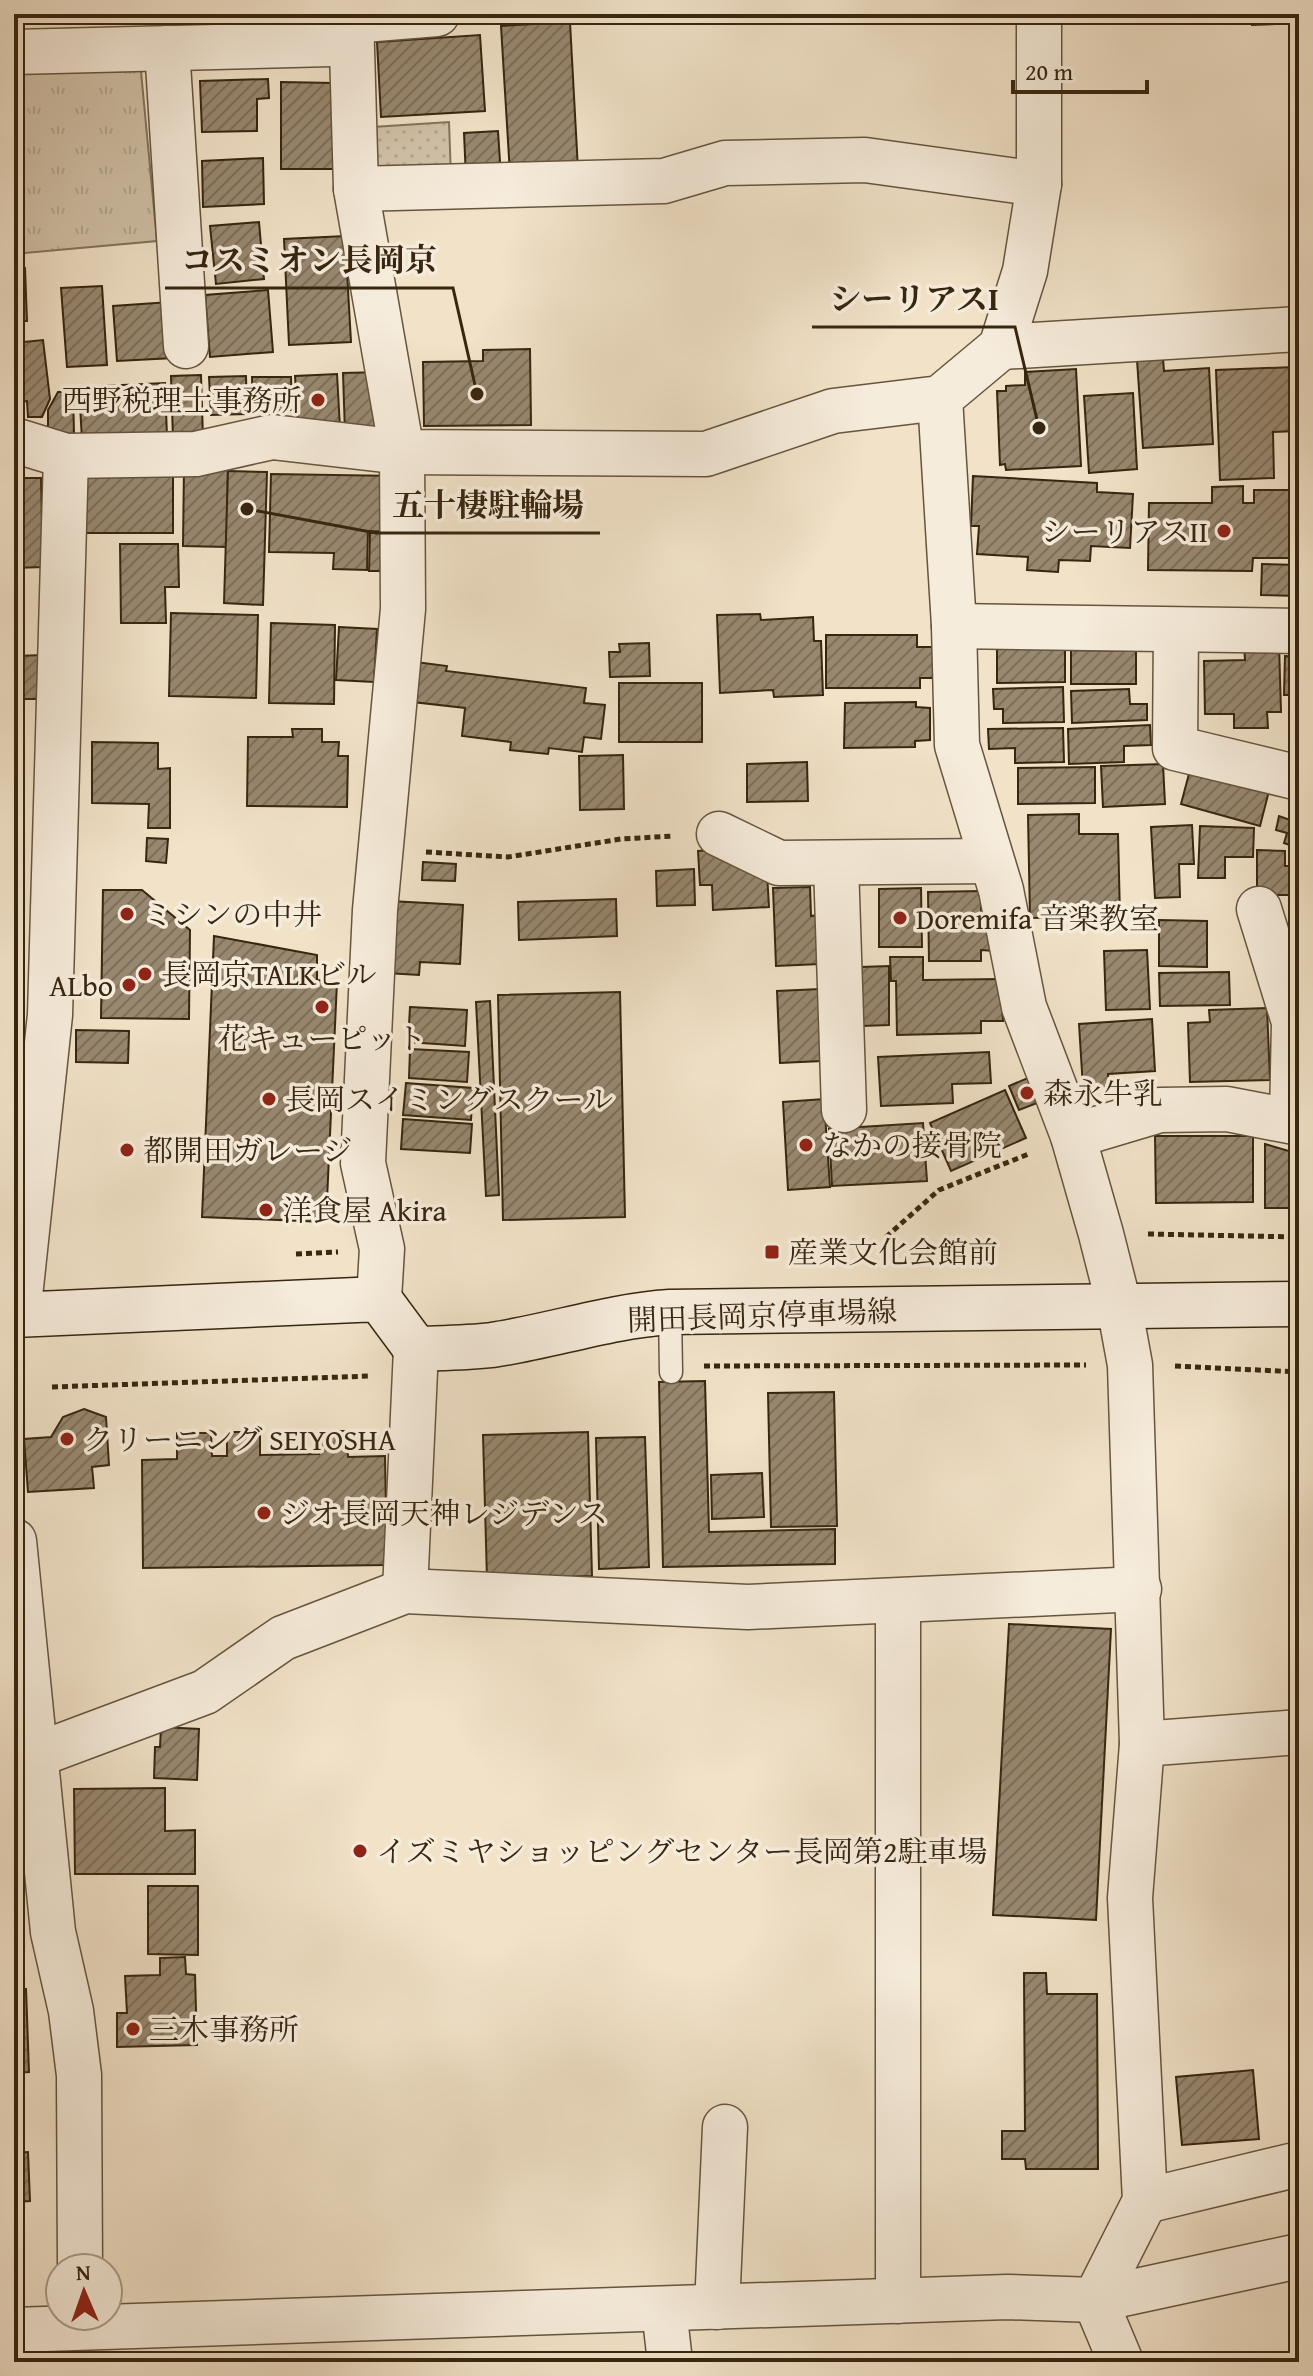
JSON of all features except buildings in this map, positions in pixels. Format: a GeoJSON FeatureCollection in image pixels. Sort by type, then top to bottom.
{"type":"FeatureCollection","features":[{"type":"Feature","properties":{"kind":"street"},"geometry":{"type":"LineString","coordinates":[[351,17],[437,14]]}},
{"type":"Feature","properties":{"kind":"street"},"geometry":{"type":"LineString","coordinates":[[14,440],[66,456],[196,454],[272,437],[402,452],[706,454],[833,411],[940,398],[1001,347],[1025,271],[1039,184],[1039,14]]}},
{"type":"Feature","properties":{"kind":"street"},"geometry":{"type":"LineString","coordinates":[[14,52],[331,44],[351,17]]}},
{"type":"Feature","properties":{"kind":"street"},"geometry":{"type":"LineString","coordinates":[[351,17],[356,189],[402,452],[403,609],[381,850],[363,1163],[382,1249],[379,1299],[416,1349],[405,1591]]}},
{"type":"Feature","properties":{"kind":"street"},"geometry":{"type":"LineString","coordinates":[[167,48],[186,346]]}},
{"type":"Feature","properties":{"kind":"street"},"geometry":{"type":"LineString","coordinates":[[356,189],[664,181],[725,163],[865,160],[1039,184]]}},
{"type":"Feature","properties":{"kind":"street"},"geometry":{"type":"LineString","coordinates":[[1001,347],[1299,329]]}},
{"type":"Feature","properties":{"kind":"street"},"geometry":{"type":"LineString","coordinates":[[940,398],[954,626],[957,745],[1001,890],[1024,1007],[1073,1136],[1119,1305],[1130,1365],[1142,1744],[1130,1898],[1145,2201],[1095,2300],[1121,2362]]}},
{"type":"Feature","properties":{"kind":"street"},"geometry":{"type":"LineString","coordinates":[[66,456],[50,1015],[16,1315],[379,1299]]}},
{"type":"Feature","properties":{"kind":"street"},"geometry":{"type":"LineString","coordinates":[[954,626],[1299,631]]}},
{"type":"Feature","properties":{"kind":"street"},"geometry":{"type":"LineString","coordinates":[[1176,630],[1175,748],[1299,778]]}},
{"type":"Feature","properties":{"kind":"street"},"geometry":{"type":"LineString","coordinates":[[719,834],[779,863],[991,861]]}},
{"type":"Feature","properties":{"kind":"street"},"geometry":{"type":"LineString","coordinates":[[836,864],[844,1110]]}},
{"type":"Feature","properties":{"kind":"street"},"geometry":{"type":"LineString","coordinates":[[1073,1136],[1160,1110],[1227,1109],[1296,1121],[1294,1022],[1259,909]]}},
{"type":"Feature","properties":{"kind":"street","name":"開田長岡京停車場線"},"geometry":{"type":"LineString","coordinates":[[416,1349],[490,1345],[578,1329],[626,1315],[670,1312],[1299,1304]]}},
{"type":"Feature","properties":{"kind":"street"},"geometry":{"type":"LineString","coordinates":[[14,1541],[53,1932],[67,1991],[79,2075],[80,2252]]}},
{"type":"Feature","properties":{"kind":"street"},"geometry":{"type":"LineString","coordinates":[[34,1756],[205,1692],[283,1638],[405,1591],[689,1606],[898,1602],[1139,1589]]}},
{"type":"Feature","properties":{"kind":"street"},"geometry":{"type":"LineString","coordinates":[[898,1602],[898,2301]]}},
{"type":"Feature","properties":{"kind":"street"},"geometry":{"type":"LineString","coordinates":[[1142,1744],[1299,1732]]}},
{"type":"Feature","properties":{"kind":"street"},"geometry":{"type":"LineString","coordinates":[[717,2307],[725,2127]]}},
{"type":"Feature","properties":{"kind":"street"},"geometry":{"type":"LineString","coordinates":[[1145,2201],[1299,2164]]}},
{"type":"Feature","properties":{"kind":"street"},"geometry":{"type":"LineString","coordinates":[[14,2330],[79,2335],[717,2307],[898,2301],[1095,2300],[1299,2256]]}},
{"type":"Feature","properties":{"kind":"street"},"geometry":{"type":"LineString","coordinates":[[664,2309],[670,2362]]}},
{"type":"Feature","properties":{"kind":"lane"},"geometry":{"type":"LineString","coordinates":[[670,1312],[671,1372]]}},
{"type":"Feature","properties":{"kind":"path"},"geometry":{"type":"LineString","coordinates":[[381,850],[508,857],[621,839],[719,834]]}},
{"type":"Feature","properties":{"kind":"path"},"geometry":{"type":"LineString","coordinates":[[886,1237],[939,1190],[1073,1136]]}},
{"type":"Feature","properties":{"kind":"path"},"geometry":{"type":"LineString","coordinates":[[1138,1234],[1299,1237]]}},
{"type":"Feature","properties":{"kind":"path"},"geometry":{"type":"LineString","coordinates":[[1166,1366],[1299,1372]]}},
{"type":"Feature","properties":{"kind":"green space"},"geometry":{"type":"Polygon","coordinates":[[[140,61],[157,241],[14,254],[14,72],[140,61]]]}},
{"type":"Feature","properties":{"kind":"green space"},"geometry":{"type":"Polygon","coordinates":[[[449,122],[451,177],[397,180],[374,164],[373,127],[449,122]]]}},
{"type":"Feature","properties":{"kind":"place","name":"コスミオン長岡京"},"geometry":{"type":"Point","coordinates":[477,394]}},
{"type":"Feature","properties":{"kind":"place","name":"西野税理士事務所"},"geometry":{"type":"Point","coordinates":[318,400]}},
{"type":"Feature","properties":{"kind":"place","name":"シーリアスⅠ"},"geometry":{"type":"Point","coordinates":[1039,428]}},
{"type":"Feature","properties":{"kind":"place","name":"五十棲駐輪場"},"geometry":{"type":"Point","coordinates":[247,509]}},
{"type":"Feature","properties":{"kind":"place","name":"シーリアスⅡ"},"geometry":{"type":"Point","coordinates":[1224,531]}},
{"type":"Feature","properties":{"kind":"place","name":"ミシンの中井"},"geometry":{"type":"Point","coordinates":[127,914]}},
{"type":"Feature","properties":{"kind":"place","name":"Doremifa 音楽教室"},"geometry":{"type":"Point","coordinates":[900,918]}},
{"type":"Feature","properties":{"kind":"place","name":"長岡京TALKビル"},"geometry":{"type":"Point","coordinates":[145,974]}},
{"type":"Feature","properties":{"kind":"place","name":"ALbo"},"geometry":{"type":"Point","coordinates":[129,985]}},
{"type":"Feature","properties":{"kind":"place","name":"花キューピット"},"geometry":{"type":"Point","coordinates":[322,1007]}},
{"type":"Feature","properties":{"kind":"place","name":"森永牛乳"},"geometry":{"type":"Point","coordinates":[1027,1093]}},
{"type":"Feature","properties":{"kind":"place","name":"長岡スイミングスクール"},"geometry":{"type":"Point","coordinates":[269,1099]}},
{"type":"Feature","properties":{"kind":"place","name":"なかの接骨院"},"geometry":{"type":"Point","coordinates":[806,1145]}},
{"type":"Feature","properties":{"kind":"place","name":"都開田ガレージ"},"geometry":{"type":"Point","coordinates":[127,1150]}},
{"type":"Feature","properties":{"kind":"place","name":"洋食屋 Akira"},"geometry":{"type":"Point","coordinates":[266,1210]}},
{"type":"Feature","properties":{"kind":"place","name":"産業文化会館前"},"geometry":{"type":"Point","coordinates":[772,1252]}},
{"type":"Feature","properties":{"kind":"place","name":"クリーニング SEIYOSHA"},"geometry":{"type":"Point","coordinates":[67,1439]}},
{"type":"Feature","properties":{"kind":"place","name":"ジオ長岡天神レジデンス"},"geometry":{"type":"Point","coordinates":[264,1513]}},
{"type":"Feature","properties":{"kind":"place","name":"イズミヤショッピングセンター長岡第2駐車場"},"geometry":{"type":"Point","coordinates":[360,1851]}},
{"type":"Feature","properties":{"kind":"place","name":"三木事務所"},"geometry":{"type":"Point","coordinates":[133,2029]}}]}
